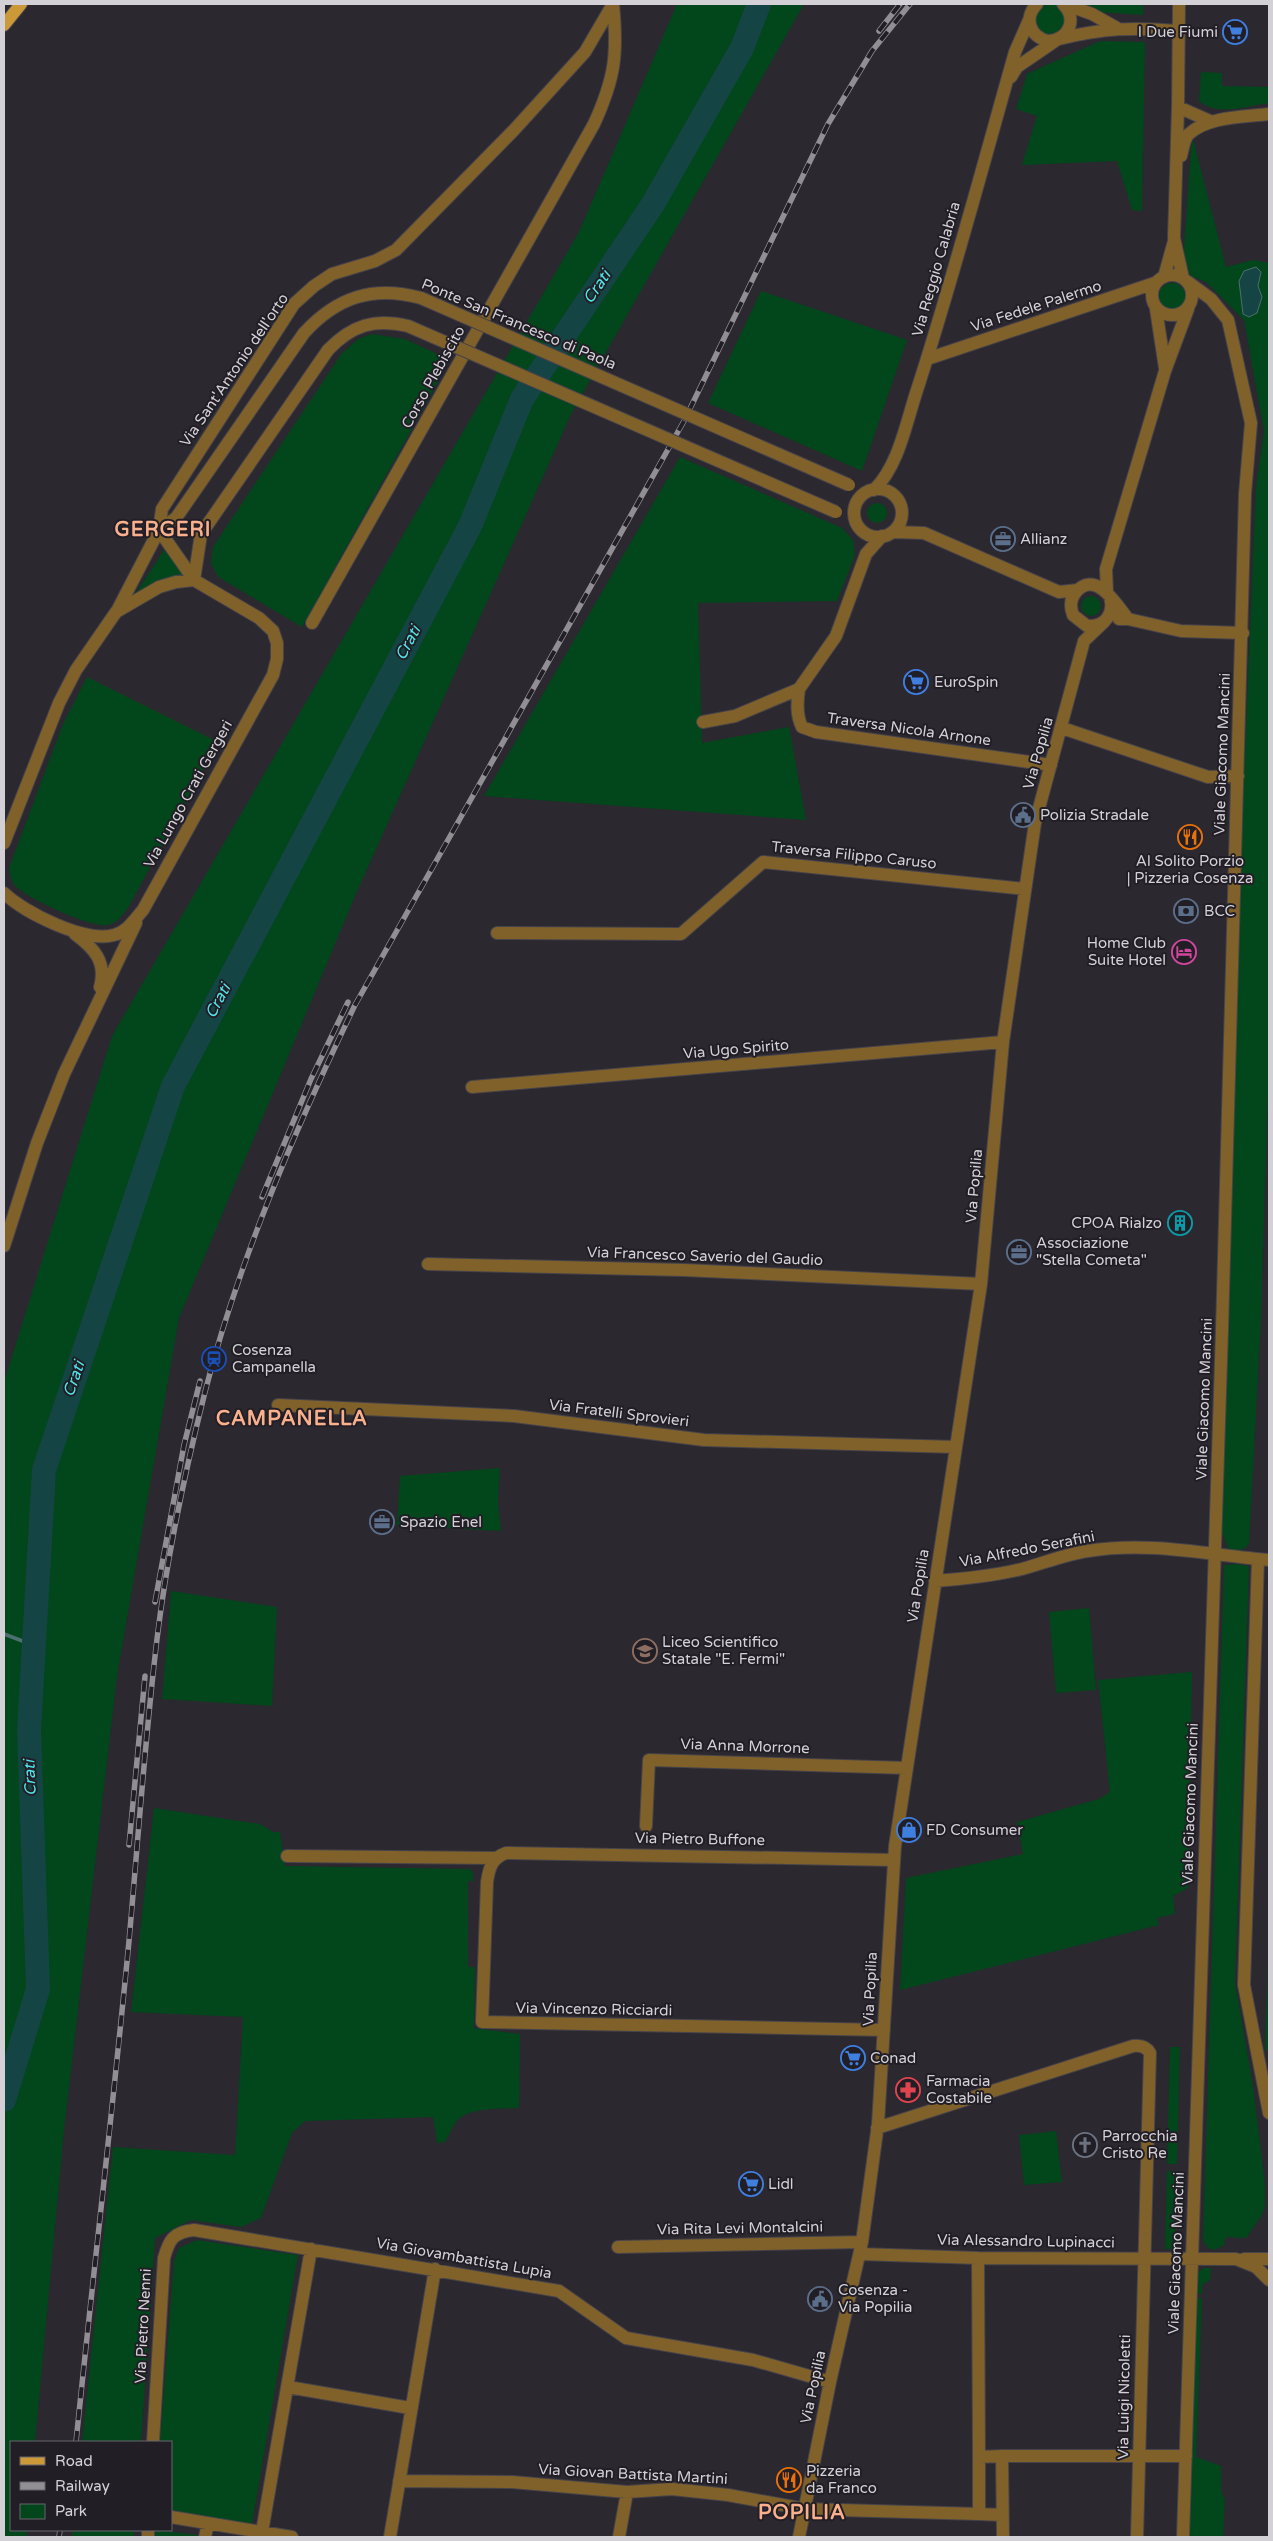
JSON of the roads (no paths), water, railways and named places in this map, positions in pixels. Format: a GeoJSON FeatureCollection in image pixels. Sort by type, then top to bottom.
{"type":"FeatureCollection","features":[{"type":"Feature","properties":{"kind":"main road"},"geometry":{"type":"LineString","coordinates":[[4,25],[21,4]]}},
{"type":"Feature","properties":{"kind":"street","name":"Via Sant'Antonio dell'orto"},"geometry":{"type":"LineString","coordinates":[[159,530],[162,509],[294,304],[314,286],[332,274],[375,261],[396,250],[514,130],[585,52],[613,4]]}},
{"type":"Feature","properties":{"kind":"street","name":"Corso Plebiscito"},"geometry":{"type":"LineString","coordinates":[[312,623],[594,124],[607,96],[615,65],[617,41],[613,4]]}},
{"type":"Feature","properties":{"kind":"street"},"geometry":{"type":"LineString","coordinates":[[1064,4],[1092,14],[1117,28]]}},
{"type":"Feature","properties":{"kind":"street","name":"Via Reggio Calabria"},"geometry":{"type":"LineString","coordinates":[[1006,85],[1017,67],[1068,32],[1071,20],[1064,4]]}},
{"type":"Feature","properties":{"kind":"street"},"geometry":{"type":"LineString","coordinates":[[1060,592],[1072,613],[1084,641],[1105,621],[1112,608],[1108,595],[1106,569],[1165,371],[1192,295],[1185,280],[1174,238],[1177,168],[1179,4]]}},
{"type":"Feature","properties":{"kind":"street","name":"Via Reggio Calabria"},"geometry":{"type":"LineString","coordinates":[[1033,9],[1030,26],[1037,36],[1042,40],[1057,40]]}},
{"type":"Feature","properties":{"kind":"street","name":"Via Reggio Calabria"},"geometry":{"type":"LineString","coordinates":[[855,520],[855,507],[861,496],[884,480],[894,461],[927,359],[1015,52],[1033,9]]}},
{"type":"Feature","properties":{"kind":"street"},"geometry":{"type":"LineString","coordinates":[[1057,40],[1093,31],[1117,28],[1178,31]]}},
{"type":"Feature","properties":{"kind":"street"},"geometry":{"type":"LineString","coordinates":[[1178,107],[1212,122]]}},
{"type":"Feature","properties":{"kind":"street"},"geometry":{"type":"LineString","coordinates":[[1177,168],[1188,135],[1212,122],[1269,114]]}},
{"type":"Feature","properties":{"kind":"street"},"geometry":{"type":"LineString","coordinates":[[1165,371],[1156,309],[1151,296],[1159,280],[1174,238]]}},
{"type":"Feature","properties":{"kind":"street"},"geometry":{"type":"LineString","coordinates":[[1159,280],[1170,275],[1185,280]]}},
{"type":"Feature","properties":{"kind":"street","name":"Via Fedele Palermo"},"geometry":{"type":"LineString","coordinates":[[927,359],[1159,280]]}},
{"type":"Feature","properties":{"kind":"street","name":"Viale Giacomo Mancini"},"geometry":{"type":"LineString","coordinates":[[1183,2537],[1243,633],[1245,494],[1251,423],[1228,320],[1211,299],[1185,280]]}},
{"type":"Feature","properties":{"kind":"street","name":"Ponte San Francesco di Paola"},"geometry":{"type":"LineString","coordinates":[[159,530],[176,518],[304,333],[318,317],[331,307],[367,294],[406,294],[421,298],[849,485],[870,491]]}},
{"type":"Feature","properties":{"kind":"street"},"geometry":{"type":"LineString","coordinates":[[1156,309],[1161,313],[1172,316],[1188,309]]}},
{"type":"Feature","properties":{"kind":"street"},"geometry":{"type":"LineString","coordinates":[[116,612],[159,588],[176,582],[194,580],[201,534],[328,350],[340,338],[356,328],[390,322],[408,326],[855,520],[863,531],[875,537],[888,534],[924,533],[1060,592],[1099,586],[1128,619]]}},
{"type":"Feature","properties":{"kind":"street","name":"Via Reggio Calabria"},"geometry":{"type":"LineString","coordinates":[[894,461],[896,498],[902,510],[924,533]]}},
{"type":"Feature","properties":{"kind":"street"},"geometry":{"type":"LineString","coordinates":[[870,491],[890,493],[896,498]]}},
{"type":"Feature","properties":{"kind":"street"},"geometry":{"type":"LineString","coordinates":[[866,554],[898,526],[902,510]]}},
{"type":"Feature","properties":{"kind":"street"},"geometry":{"type":"LineString","coordinates":[[4,843],[58,703],[76,670],[116,612],[159,530]]}},
{"type":"Feature","properties":{"kind":"street","name":"Via Lungo Crati Gergeri"},"geometry":{"type":"LineString","coordinates":[[4,894],[9,902],[69,930],[97,937],[115,935],[128,928],[143,910],[273,675],[277,659],[277,643],[273,631],[259,618],[194,580],[159,530]]}},
{"type":"Feature","properties":{"kind":"street"},"geometry":{"type":"LineString","coordinates":[[703,722],[735,716],[799,689],[836,636],[866,554],[863,531]]}},
{"type":"Feature","properties":{"kind":"street"},"geometry":{"type":"LineString","coordinates":[[1106,569],[1072,599],[1072,613],[1087,626],[1105,621],[1128,619],[1181,631],[1243,633]]}},
{"type":"Feature","properties":{"kind":"street","name":"Via Popilia"},"geometry":{"type":"LineString","coordinates":[[799,2537],[830,2382],[861,2248],[878,2128],[894,1860],[981,1284],[1003,1042],[1025,889],[1035,823],[1084,641]]}},
{"type":"Feature","properties":{"kind":"street","name":"Traversa Nicola Arnone"},"geometry":{"type":"LineString","coordinates":[[799,689],[797,703],[799,721],[802,727],[816,732],[1052,765]]}},
{"type":"Feature","properties":{"kind":"street"},"geometry":{"type":"LineString","coordinates":[[1062,728],[1208,777],[1238,776]]}},
{"type":"Feature","properties":{"kind":"street","name":"Traversa Filippo Caruso"},"geometry":{"type":"LineString","coordinates":[[497,934],[681,934],[763,862],[1025,889]]}},
{"type":"Feature","properties":{"kind":"street"},"geometry":{"type":"LineString","coordinates":[[4,1246],[37,1143],[64,1074],[94,1006],[143,910]]}},
{"type":"Feature","properties":{"kind":"street"},"geometry":{"type":"LineString","coordinates":[[69,930],[92,946],[102,967],[102,981],[94,1006]]}},
{"type":"Feature","properties":{"kind":"street","name":"Via Ugo Spirito"},"geometry":{"type":"LineString","coordinates":[[472,1088],[1003,1042]]}},
{"type":"Feature","properties":{"kind":"street","name":"Via Francesco Saverio del Gaudio"},"geometry":{"type":"LineString","coordinates":[[428,1264],[684,1270],[981,1284]]}},
{"type":"Feature","properties":{"kind":"street","name":"Via Fratelli Sprovieri"},"geometry":{"type":"LineString","coordinates":[[278,1405],[514,1416],[704,1440],[956,1447]]}},
{"type":"Feature","properties":{"kind":"street","name":"Via Alfredo Serafini"},"geometry":{"type":"LineString","coordinates":[[936,1581],[966,1579],[1021,1569],[1088,1551],[1153,1546],[1214,1556],[1264,1560]]}},
{"type":"Feature","properties":{"kind":"street"},"geometry":{"type":"LineString","coordinates":[[1264,1560],[1244,1985],[1269,2113]]}},
{"type":"Feature","properties":{"kind":"street","name":"Via Anna Morrone"},"geometry":{"type":"LineString","coordinates":[[646,1826],[649,1760],[907,1768]]}},
{"type":"Feature","properties":{"kind":"street","name":"Via Pietro Buffone"},"geometry":{"type":"LineString","coordinates":[[287,1856],[501,1855],[894,1860]]}},
{"type":"Feature","properties":{"kind":"street","name":"Via Vincenzo Ricciardi"},"geometry":{"type":"LineString","coordinates":[[501,1855],[489,1870],[486,1882],[482,2022],[884,2030]]}},
{"type":"Feature","properties":{"kind":"street","name":"Via Luigi Nicoletti"},"geometry":{"type":"LineString","coordinates":[[878,2128],[1133,2046],[1143,2046],[1150,2053],[1137,2537]]}},
{"type":"Feature","properties":{"kind":"street"},"geometry":{"type":"LineString","coordinates":[[1265,2092],[1269,2073]]}},
{"type":"Feature","properties":{"kind":"street","name":"Via Giovambattista Lupia"},"geometry":{"type":"LineString","coordinates":[[194,2230],[559,2291],[626,2338],[753,2360],[830,2382]]}},
{"type":"Feature","properties":{"kind":"street","name":"Via Pietro Nenni"},"geometry":{"type":"LineString","coordinates":[[153,2441],[164,2258],[169,2241],[178,2234],[194,2230]]}},
{"type":"Feature","properties":{"kind":"street","name":"Via Rita Levi Montalcini"},"geometry":{"type":"LineString","coordinates":[[618,2247],[861,2248]]}},
{"type":"Feature","properties":{"kind":"street","name":"Via Alessandro Lupinacci"},"geometry":{"type":"LineString","coordinates":[[861,2248],[978,2258],[1236,2260]]}},
{"type":"Feature","properties":{"kind":"street"},"geometry":{"type":"LineString","coordinates":[[262,2532],[311,2249]]}},
{"type":"Feature","properties":{"kind":"street"},"geometry":{"type":"LineString","coordinates":[[978,2258],[979,2514]]}},
{"type":"Feature","properties":{"kind":"street"},"geometry":{"type":"LineString","coordinates":[[1236,2260],[1269,2259]]}},
{"type":"Feature","properties":{"kind":"street"},"geometry":{"type":"LineString","coordinates":[[1236,2260],[1256,2267],[1269,2280]]}},
{"type":"Feature","properties":{"kind":"street"},"geometry":{"type":"LineString","coordinates":[[390,2537],[410,2408],[435,2269]]}},
{"type":"Feature","properties":{"kind":"street"},"geometry":{"type":"LineString","coordinates":[[288,2386],[410,2408]]}},
{"type":"Feature","properties":{"kind":"street"},"geometry":{"type":"LineString","coordinates":[[1002,2456],[1003,2537]]}},
{"type":"Feature","properties":{"kind":"street"},"geometry":{"type":"LineString","coordinates":[[979,2457],[1186,2456]]}},
{"type":"Feature","properties":{"kind":"street","name":"Via Giovan Battista Martini"},"geometry":{"type":"LineString","coordinates":[[399,2480],[512,2482],[627,2492],[672,2490],[728,2494],[805,2509],[1002,2515]]}},
{"type":"Feature","properties":{"kind":"street"},"geometry":{"type":"LineString","coordinates":[[619,2537],[627,2492]]}},
{"type":"Feature","properties":{"kind":"street"},"geometry":{"type":"LineString","coordinates":[[172,2518],[292,2537]]}},
{"type":"Feature","properties":{"kind":"street"},"geometry":{"type":"LineString","coordinates":[[205,2537],[208,2523]]}},
{"type":"Feature","properties":{"kind":"waterway","name":"Crati"},"geometry":{"type":"LineString","coordinates":[[4,2100],[38,1989],[29,1730],[44,1470],[173,1086],[470,526],[522,399],[653,204],[742,48],[759,4]]}},
{"type":"Feature","properties":{"kind":"waterway"},"geometry":{"type":"LineString","coordinates":[[4,1634],[33,1645]]}},
{"type":"Feature","properties":{"kind":"railway"},"geometry":{"type":"LineString","coordinates":[[879,31],[900,4]]}},
{"type":"Feature","properties":{"kind":"railway"},"geometry":{"type":"LineString","coordinates":[[76,2441],[123,2004],[149,1714],[161,1608],[171,1545],[190,1453],[205,1392],[234,1293],[291,1146],[355,1005],[684,421],[828,124],[872,51],[910,4]]}},
{"type":"Feature","properties":{"kind":"railway"},"geometry":{"type":"LineString","coordinates":[[262,1197],[311,1079],[348,1002]]}},
{"type":"Feature","properties":{"kind":"railway"},"geometry":{"type":"LineString","coordinates":[[155,1602],[184,1445],[200,1381]]}},
{"type":"Feature","properties":{"kind":"railway"},"geometry":{"type":"LineString","coordinates":[[129,1845],[145,1676]]}},
{"type":"Feature","properties":{"kind":"railway"},"geometry":{"type":"LineString","coordinates":[[59,2537],[60,2531]]}},
{"type":"Feature","properties":{"kind":"place","name":"I Due Fiumi"},"geometry":{"type":"Point","coordinates":[1235,32]}},
{"type":"Feature","properties":{"kind":"place","name":"Allianz"},"geometry":{"type":"Point","coordinates":[1003,539]}},
{"type":"Feature","properties":{"kind":"place","name":"EuroSpin"},"geometry":{"type":"Point","coordinates":[916,682]}},
{"type":"Feature","properties":{"kind":"place","name":"Polizia Stradale"},"geometry":{"type":"Point","coordinates":[1023,815]}},
{"type":"Feature","properties":{"kind":"place","name":"Al Solito Porzio | Pizzeria Cosenza"},"geometry":{"type":"Point","coordinates":[1190,837]}},
{"type":"Feature","properties":{"kind":"place","name":"BCC"},"geometry":{"type":"Point","coordinates":[1186,911]}},
{"type":"Feature","properties":{"kind":"place","name":"Home Club Suite Hotel"},"geometry":{"type":"Point","coordinates":[1184,952]}},
{"type":"Feature","properties":{"kind":"place","name":"CPOA Rialzo"},"geometry":{"type":"Point","coordinates":[1180,1223]}},
{"type":"Feature","properties":{"kind":"place","name":"Associazione \"Stella Cometa\""},"geometry":{"type":"Point","coordinates":[1019,1252]}},
{"type":"Feature","properties":{"kind":"place","name":"Cosenza Campanella"},"geometry":{"type":"Point","coordinates":[214,1359]}},
{"type":"Feature","properties":{"kind":"place","name":"Spazio Enel"},"geometry":{"type":"Point","coordinates":[382,1522]}},
{"type":"Feature","properties":{"kind":"place","name":"Liceo Scientifico Statale \"E. Fermi\""},"geometry":{"type":"Point","coordinates":[645,1651]}},
{"type":"Feature","properties":{"kind":"place","name":"FD Consumer"},"geometry":{"type":"Point","coordinates":[909,1830]}},
{"type":"Feature","properties":{"kind":"place","name":"Conad"},"geometry":{"type":"Point","coordinates":[853,2058]}},
{"type":"Feature","properties":{"kind":"place","name":"Farmacia Costabile"},"geometry":{"type":"Point","coordinates":[908,2090]}},
{"type":"Feature","properties":{"kind":"place","name":"Parrocchia Cristo Re"},"geometry":{"type":"Point","coordinates":[1085,2145]}},
{"type":"Feature","properties":{"kind":"place","name":"Lidl"},"geometry":{"type":"Point","coordinates":[751,2184]}},
{"type":"Feature","properties":{"kind":"place","name":"Cosenza - Via Popilia"},"geometry":{"type":"Point","coordinates":[820,2299]}},
{"type":"Feature","properties":{"kind":"place","name":"Pizzeria da Franco"},"geometry":{"type":"Point","coordinates":[789,2480]}},
{"type":"Feature","properties":{"kind":"district","name":"GERGERI"},"geometry":{"type":"Point","coordinates":[163,530]}},
{"type":"Feature","properties":{"kind":"district","name":"CAMPANELLA"},"geometry":{"type":"Point","coordinates":[292,1419]}},
{"type":"Feature","properties":{"kind":"district","name":"POPILIA"},"geometry":{"type":"Point","coordinates":[802,2513]}}]}
